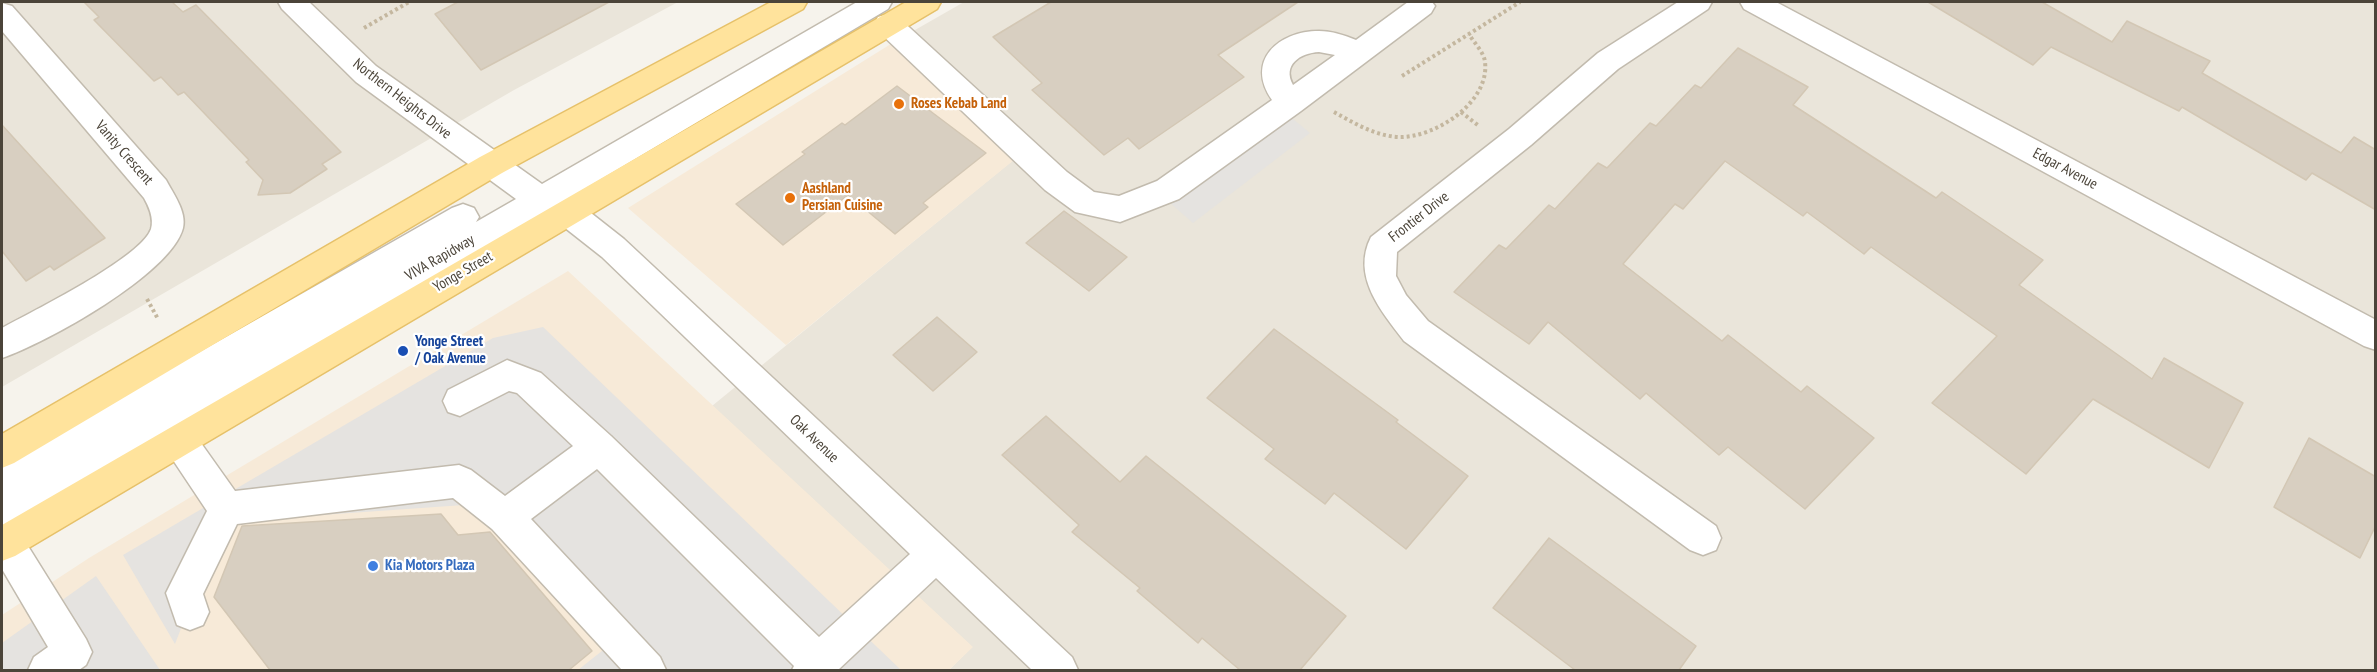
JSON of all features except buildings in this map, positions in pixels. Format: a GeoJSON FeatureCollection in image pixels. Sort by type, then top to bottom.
{"type":"FeatureCollection","features":[{"type":"Feature","properties":{"kind":"main road"},"geometry":{"type":"LineString","coordinates":[[2,452],[491,165],[793,2]]}},
{"type":"Feature","properties":{"kind":"main road"},"geometry":{"type":"LineString","coordinates":[[883,13],[927,2]]}},
{"type":"Feature","properties":{"kind":"main road","name":"Yonge Street"},"geometry":{"type":"LineString","coordinates":[[3,534],[179,440],[542,198]]}},
{"type":"Feature","properties":{"kind":"street","name":"Northern Heights Drive"},"geometry":{"type":"LineString","coordinates":[[292,2],[366,74],[491,165],[542,198]]}},
{"type":"Feature","properties":{"kind":"street","name":"VIVA Rapidway"},"geometry":{"type":"LineString","coordinates":[[3,534],[542,198],[836,2]]}},
{"type":"Feature","properties":{"kind":"street","name":"Frontier Drive"},"geometry":{"type":"LineString","coordinates":[[1698,2],[1608,61],[1520,137],[1382,246],[1380,277],[1395,305],[1416,331],[1703,537]]}},
{"type":"Feature","properties":{"kind":"street","name":"Edgar Avenue"},"geometry":{"type":"LineString","coordinates":[[1754,2],[2376,336]]}},
{"type":"Feature","properties":{"kind":"street"},"geometry":{"type":"LineString","coordinates":[[883,13],[1056,181],[1086,202],[1120,209],[1168,190],[1421,6]]}},
{"type":"Feature","properties":{"kind":"street","name":"Vanity Crescent"},"geometry":{"type":"LineString","coordinates":[[2,13],[155,189],[168,213],[166,230],[154,251],[128,272],[2,344]]}},
{"type":"Feature","properties":{"kind":"street","name":"VIVA Rapidway"},"geometry":{"type":"LineString","coordinates":[[2,483],[542,198],[883,13]]}},
{"type":"Feature","properties":{"kind":"street"},"geometry":{"type":"LineString","coordinates":[[1291,102],[1276,81],[1275,66],[1285,52],[1306,42],[1329,42],[1358,54]]}},
{"type":"Feature","properties":{"kind":"street","name":"Oak Avenue"},"geometry":{"type":"LineString","coordinates":[[542,198],[621,256],[934,555],[1059,670]]}},
{"type":"Feature","properties":{"kind":"street"},"geometry":{"type":"LineString","coordinates":[[460,401],[507,375],[529,383],[599,447],[816,668],[934,555]]}},
{"type":"Feature","properties":{"kind":"street"},"geometry":{"type":"LineString","coordinates":[[179,440],[226,509]]}},
{"type":"Feature","properties":{"kind":"street"},"geometry":{"type":"LineString","coordinates":[[505,517],[599,447]]}},
{"type":"Feature","properties":{"kind":"street"},"geometry":{"type":"LineString","coordinates":[[226,509],[459,481],[505,517],[647,670]]}},
{"type":"Feature","properties":{"kind":"street"},"geometry":{"type":"LineString","coordinates":[[190,612],[184,593],[226,509]]}},
{"type":"Feature","properties":{"kind":"street"},"geometry":{"type":"LineString","coordinates":[[3,534],[69,664]]}},
{"type":"Feature","properties":{"kind":"path"},"geometry":{"type":"LineString","coordinates":[[364,29],[409,2]]}},
{"type":"Feature","properties":{"kind":"path"},"geometry":{"type":"LineString","coordinates":[[1402,76],[1520,2]]}},
{"type":"Feature","properties":{"kind":"path"},"geometry":{"type":"LineString","coordinates":[[1333,112],[1363,128],[1400,137],[1428,132],[1461,112],[1481,89],[1485,62],[1469,34]]}},
{"type":"Feature","properties":{"kind":"shaded area"},"geometry":{"type":"Polygon","coordinates":[[[2,2],[678,2],[514,90],[2,387],[2,2]]]}},
{"type":"Feature","properties":{"kind":"shaded area"},"geometry":{"type":"Polygon","coordinates":[[[964,2],[2375,2],[2375,670],[949,670],[972,647],[712,406],[1018,156],[894,42],[964,2]]]}},
{"type":"Feature","properties":{"kind":"shaded area"},"geometry":{"type":"Polygon","coordinates":[[[894,42],[1019,156],[786,345],[628,208],[894,42]]]}},
{"type":"Feature","properties":{"kind":"shaded area"},"geometry":{"type":"Polygon","coordinates":[[[1287,114],[1310,133],[1193,223],[1169,202],[1287,114]]]}},
{"type":"Feature","properties":{"kind":"shaded area"},"geometry":{"type":"Polygon","coordinates":[[[568,271],[973,647],[949,670],[2,670],[2,615],[89,558],[568,271]]]}},
{"type":"Feature","properties":{"kind":"shaded area"},"geometry":{"type":"Polygon","coordinates":[[[543,327],[901,670],[578,670],[607,647],[478,504],[222,522],[175,644],[123,555],[493,338],[543,327]]]}},
{"type":"Feature","properties":{"kind":"shaded area"},"geometry":{"type":"Polygon","coordinates":[[[96,576],[160,670],[2,670],[2,643],[96,576]]]}},
{"type":"Feature","properties":{"kind":"place","name":"Roses Kebab Land"},"geometry":{"type":"Point","coordinates":[899,104]}},
{"type":"Feature","properties":{"kind":"place","name":"Aashland Persian Cuisine"},"geometry":{"type":"Point","coordinates":[790,198]}},
{"type":"Feature","properties":{"kind":"place","name":"Yonge Street / Oak Avenue"},"geometry":{"type":"Point","coordinates":[403,351]}},
{"type":"Feature","properties":{"kind":"place","name":"Kia Motors Plaza"},"geometry":{"type":"Point","coordinates":[373,566]}}]}
